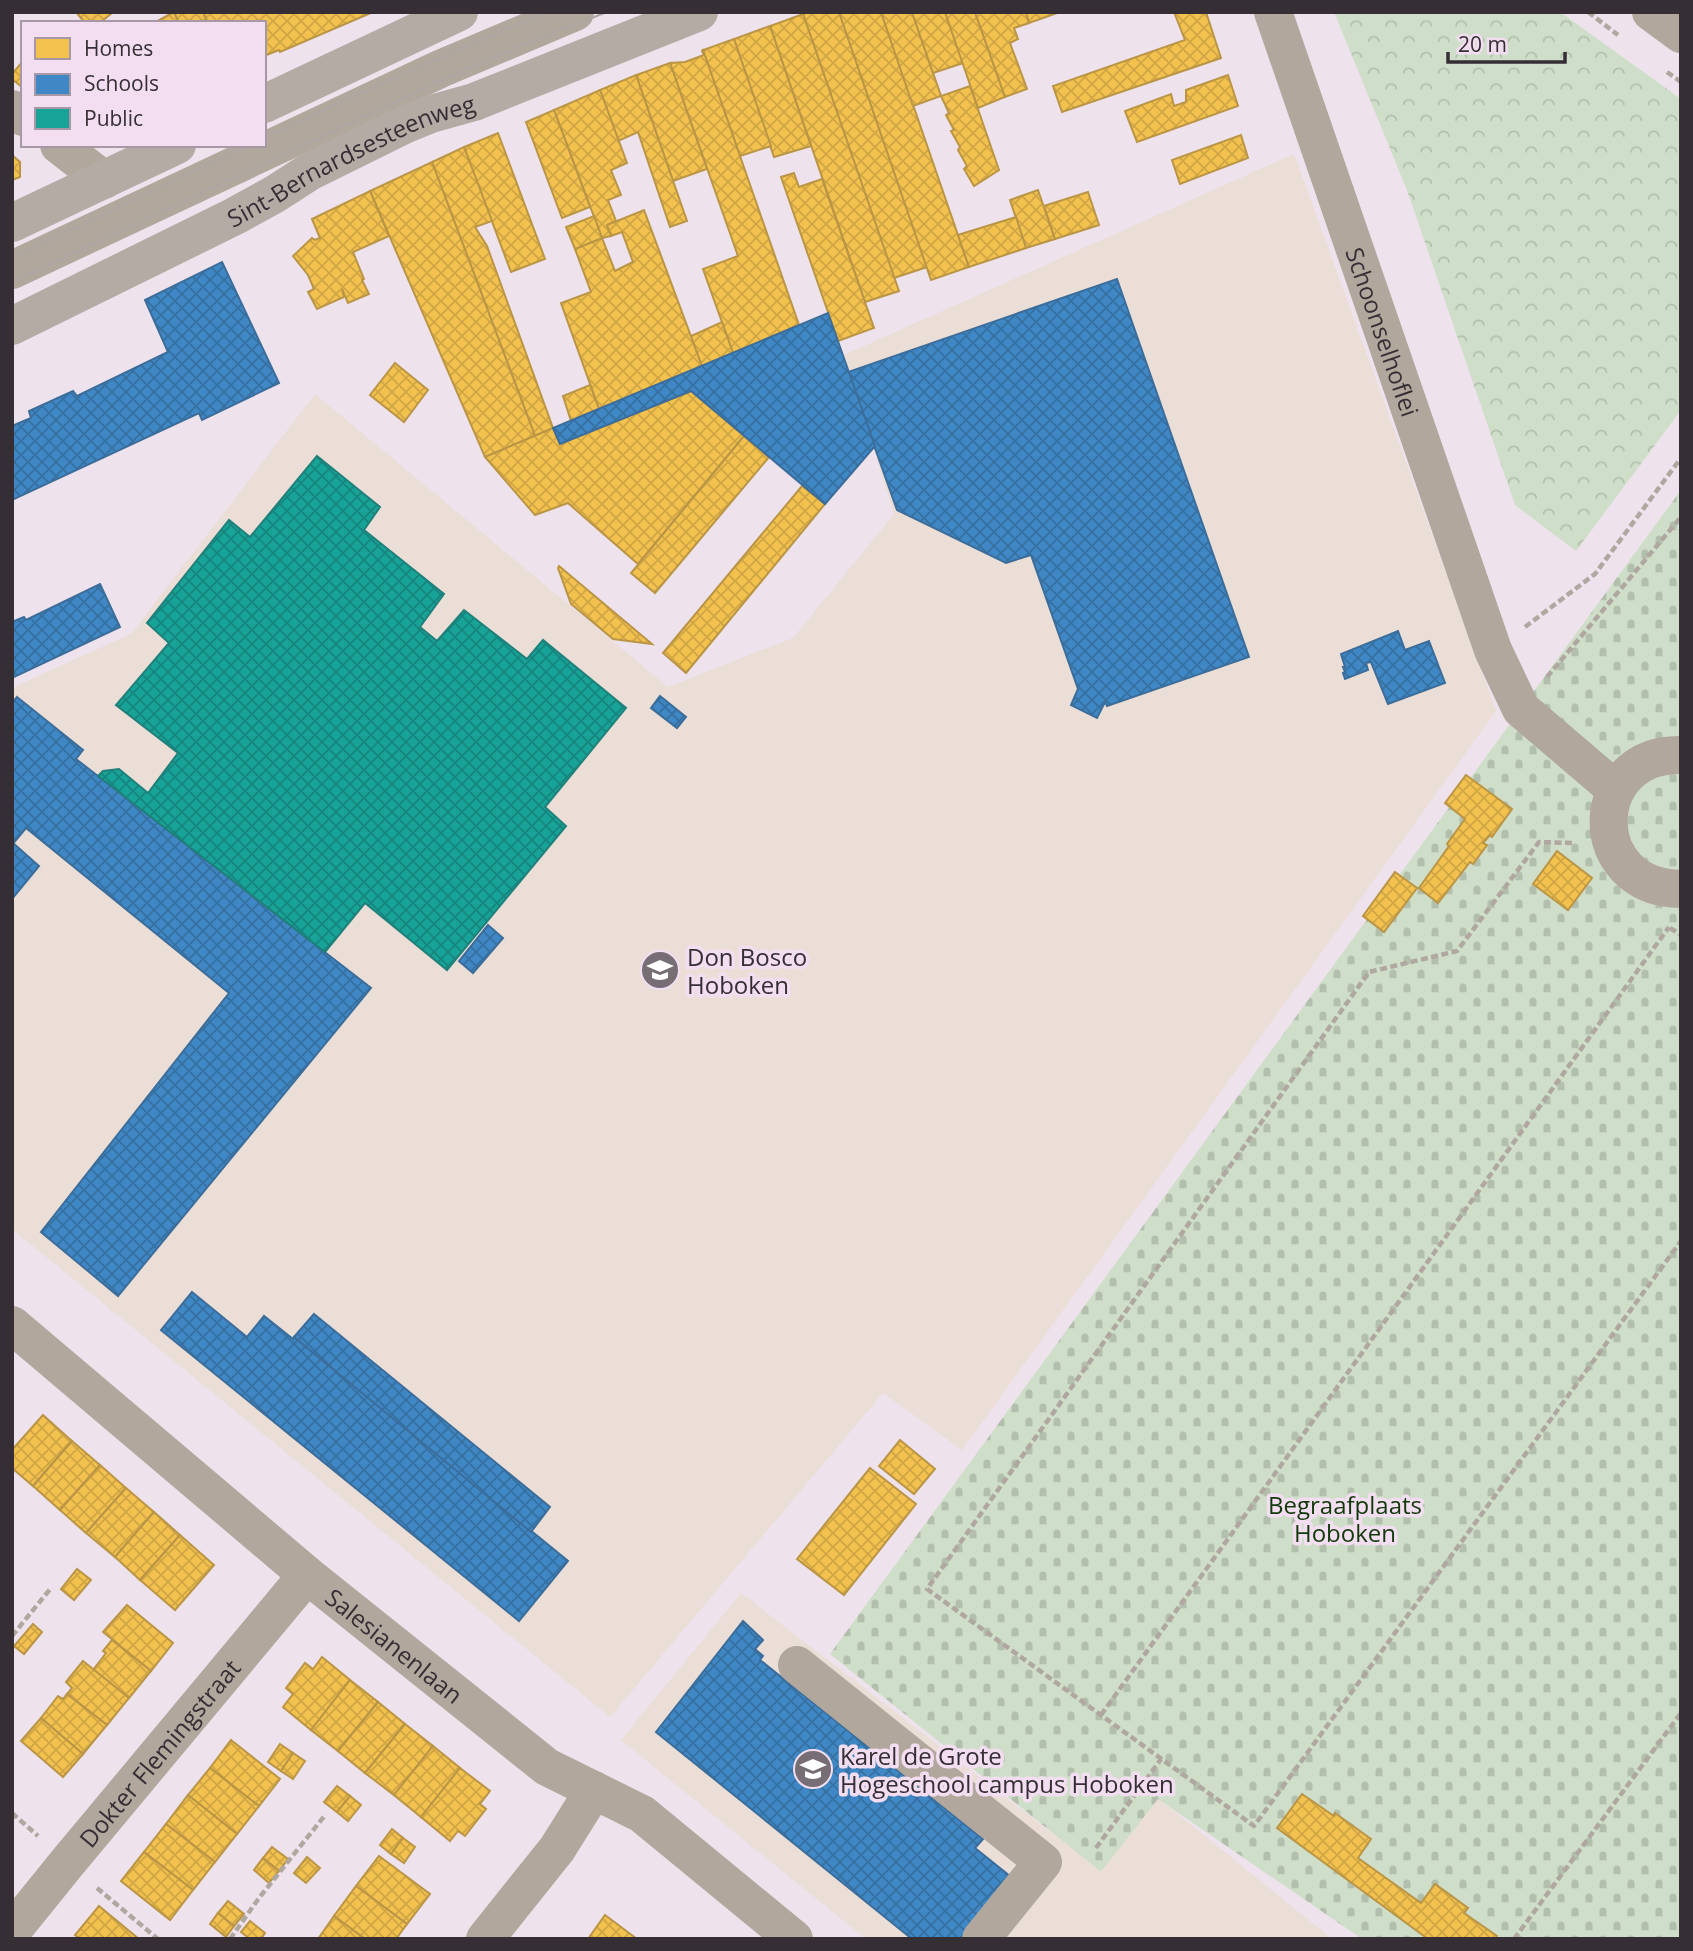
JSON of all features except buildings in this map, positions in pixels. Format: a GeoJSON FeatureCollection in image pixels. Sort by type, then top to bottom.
{"type":"FeatureCollection","features":[{"type":"Feature","properties":{"kind":"main road"},"geometry":{"type":"LineString","coordinates":[[266,103],[459,12]]}},
{"type":"Feature","properties":{"kind":"main road","name":"Sint-Bernardsesteenweg"},"geometry":{"type":"LineString","coordinates":[[12,326],[224,222],[309,172],[404,125],[474,102],[699,12]]}},
{"type":"Feature","properties":{"kind":"main road"},"geometry":{"type":"LineString","coordinates":[[12,223],[173,147]]}},
{"type":"Feature","properties":{"kind":"street"},"geometry":{"type":"LineString","coordinates":[[12,270],[440,69],[575,12]]}},
{"type":"Feature","properties":{"kind":"street","name":"Schoonselhoflei"},"geometry":{"type":"LineString","coordinates":[[1273,12],[1493,650],[1521,709]]}},
{"type":"Feature","properties":{"kind":"street"},"geometry":{"type":"LineString","coordinates":[[1651,12],[1681,34]]}},
{"type":"Feature","properties":{"kind":"street"},"geometry":{"type":"LineString","coordinates":[[62,147],[104,180]]}},
{"type":"Feature","properties":{"kind":"street"},"geometry":{"type":"LineString","coordinates":[[1521,709],[1616,790]]}},
{"type":"Feature","properties":{"kind":"street"},"geometry":{"type":"LineString","coordinates":[[1681,755],[1667,755],[1646,761],[1629,773],[1616,790],[1608,825],[1611,844],[1619,860],[1632,873],[1647,883],[1664,889],[1681,889]]}},
{"type":"Feature","properties":{"kind":"street","name":"Salesianenlaan"},"geometry":{"type":"LineString","coordinates":[[16,1337],[547,1767],[642,1814],[794,1939]]}},
{"type":"Feature","properties":{"kind":"street","name":"Dokter Flemingstraat"},"geometry":{"type":"LineString","coordinates":[[12,1931],[307,1575]]}},
{"type":"Feature","properties":{"kind":"street"},"geometry":{"type":"LineString","coordinates":[[797,1665],[1042,1862],[981,1939]]}},
{"type":"Feature","properties":{"kind":"street"},"geometry":{"type":"LineString","coordinates":[[485,1939],[558,1849],[594,1790]]}},
{"type":"Feature","properties":{"kind":"path"},"geometry":{"type":"LineString","coordinates":[[1493,650],[1595,574],[1681,458]]}},
{"type":"Feature","properties":{"kind":"path"},"geometry":{"type":"LineString","coordinates":[[1521,709],[1681,517]]}},
{"type":"Feature","properties":{"kind":"path"},"geometry":{"type":"LineString","coordinates":[[1611,844],[1539,842],[1457,951],[1369,972],[927,1589],[1254,1826],[1681,1241]]}},
{"type":"Feature","properties":{"kind":"path"},"geometry":{"type":"LineString","coordinates":[[1101,1716],[1669,927]]}},
{"type":"Feature","properties":{"kind":"path"},"geometry":{"type":"LineString","coordinates":[[12,1636],[51,1588]]}},
{"type":"Feature","properties":{"kind":"path"},"geometry":{"type":"LineString","coordinates":[[1514,1939],[1681,1713]]}},
{"type":"Feature","properties":{"kind":"path"},"geometry":{"type":"LineString","coordinates":[[1096,1847],[1161,1759]]}},
{"type":"Feature","properties":{"kind":"path"},"geometry":{"type":"LineString","coordinates":[[230,1939],[326,1814]]}},
{"type":"Feature","properties":{"kind":"path"},"geometry":{"type":"LineString","coordinates":[[67,1863],[158,1939]]}},
{"type":"Feature","properties":{"kind":"shaded area","name":"Don Bosco Hoboken"},"geometry":{"type":"Polygon","coordinates":[[[1294,154],[1496,711],[962,1450],[883,1393],[610,1717],[12,1229],[12,692],[18,685],[131,634],[315,394],[668,687],[793,638],[894,514],[844,355],[1294,154]]]}},
{"type":"Feature","properties":{"kind":"shaded area","name":"Karel de Grote Hogeschool campus Hoboken"},"geometry":{"type":"Polygon","coordinates":[[[741,1593],[1100,1870],[1158,1798],[1332,1939],[866,1939],[621,1740],[741,1593]]]}},
{"type":"Feature","properties":{"kind":"green space"},"geometry":{"type":"Polygon","coordinates":[[[1334,12],[1560,12],[1681,99],[1681,410],[1576,551],[1515,505],[1407,190],[1334,12]]]}},
{"type":"Feature","properties":{"kind":"green space","name":"Begraafplaats Hoboken"},"geometry":{"type":"Polygon","coordinates":[[[1681,490],[1681,1939],[1362,1939],[1158,1799],[1100,1871],[830,1654],[1681,490]]]}},
{"type":"Feature","properties":{"kind":"tram line"},"geometry":{"type":"LineString","coordinates":[[266,137],[546,12]]}},
{"type":"Feature","properties":{"kind":"tram line"},"geometry":{"type":"LineString","coordinates":[[12,282],[442,80],[607,12]]}},
{"type":"Feature","properties":{"kind":"tram line"},"geometry":{"type":"LineString","coordinates":[[12,258],[245,147]]}},
{"type":"Feature","properties":{"kind":"place","name":"Don Bosco Hoboken"},"geometry":{"type":"Point","coordinates":[660,970]}},
{"type":"Feature","properties":{"kind":"place","name":"Karel de Grote Hogeschool campus Hoboken"},"geometry":{"type":"Point","coordinates":[813,1769]}}]}
